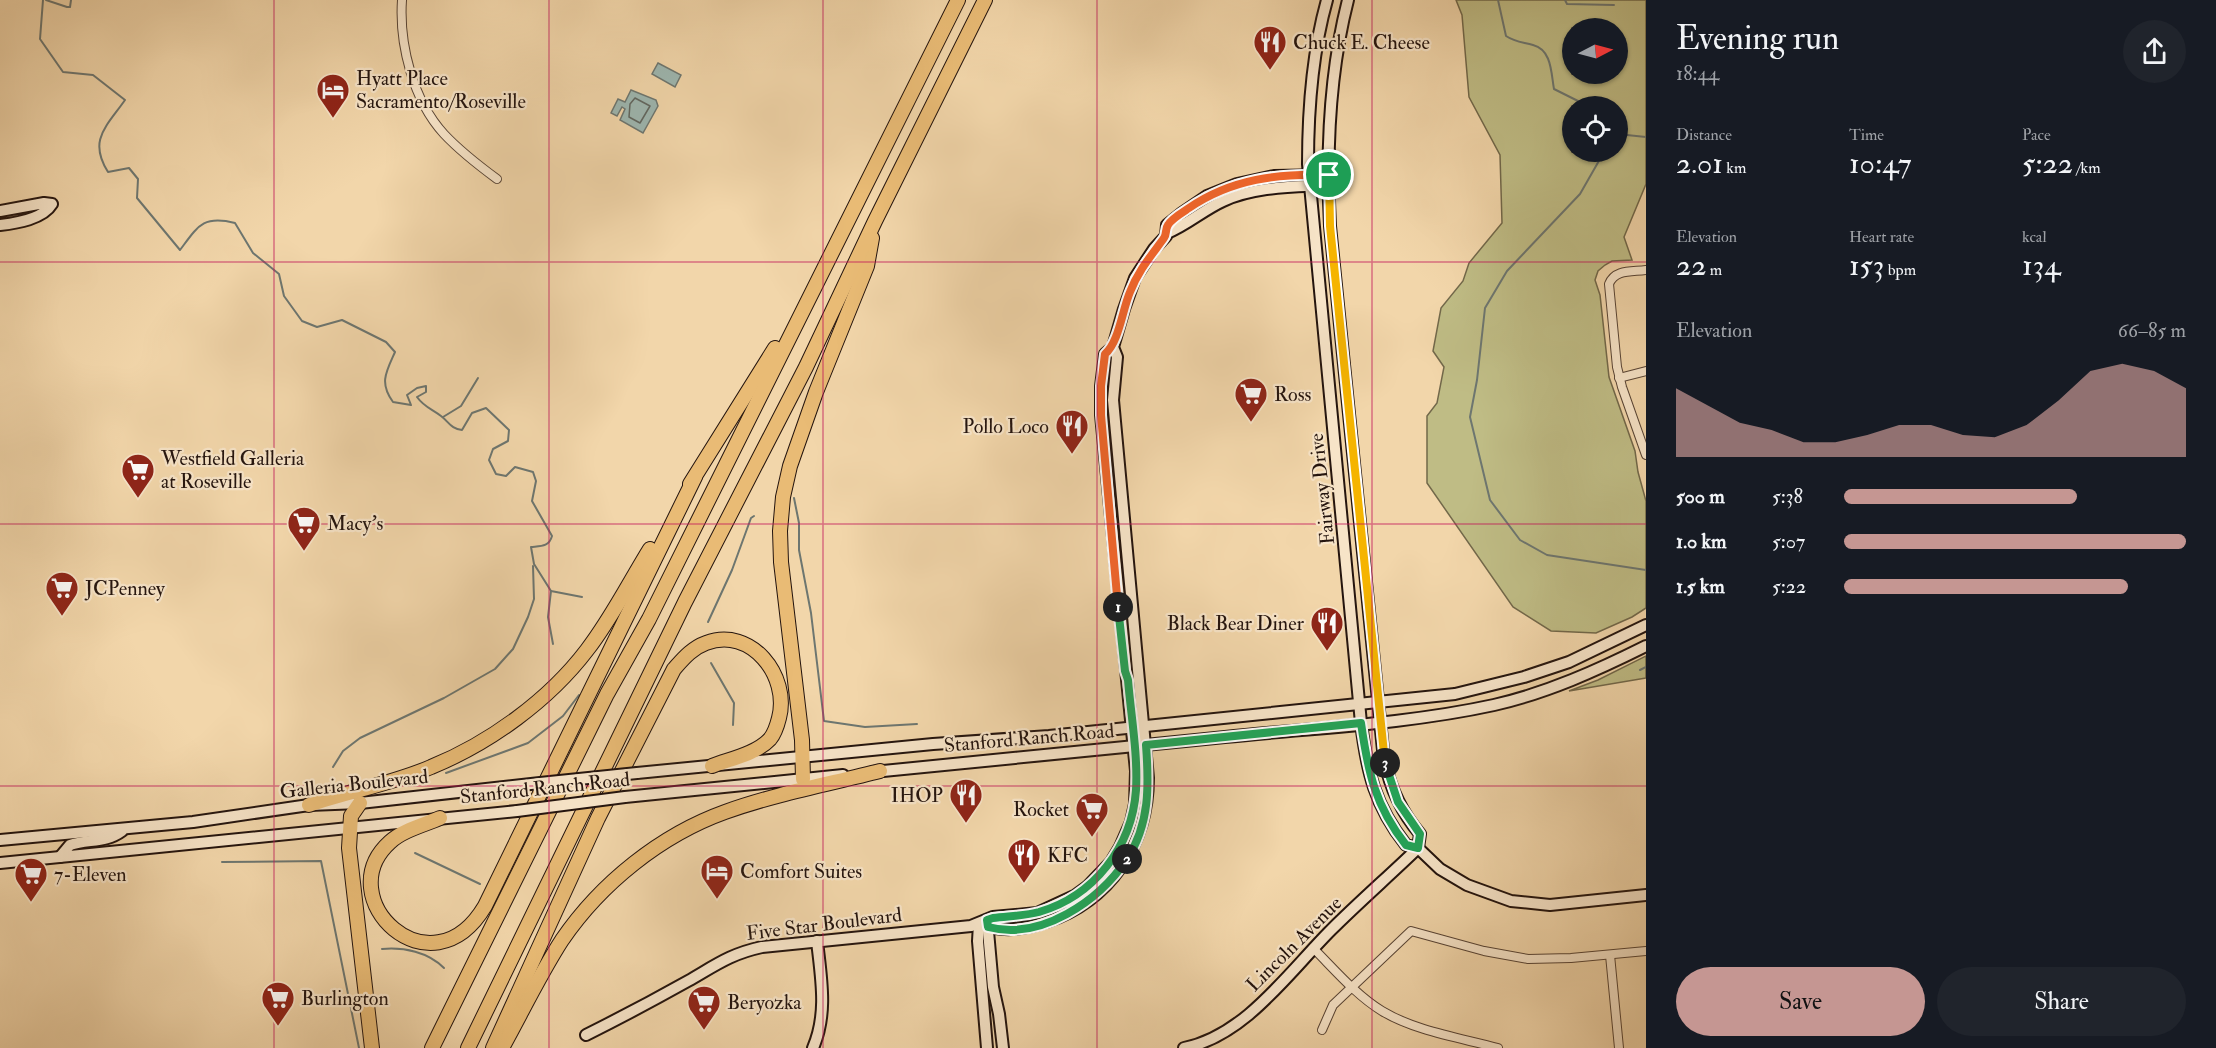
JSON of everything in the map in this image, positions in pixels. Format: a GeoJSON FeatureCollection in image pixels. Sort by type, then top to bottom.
{"type":"FeatureCollection","features":[{"type":"Feature","properties":{"kind":"highway"},"geometry":{"type":"LineString","coordinates":[[432,1048],[607,694],[649,619],[958,0]]}},
{"type":"Feature","properties":{"kind":"highway"},"geometry":{"type":"LineString","coordinates":[[468,1048],[685,602],[806,367],[875,221],[985,0]]}},
{"type":"Feature","properties":{"kind":"highway"},"geometry":{"type":"LineString","coordinates":[[803,779],[781,562],[780,531],[783,497],[790,466],[816,392],[867,266],[875,221]]}},
{"type":"Feature","properties":{"kind":"highway"},"geometry":{"type":"LineString","coordinates":[[309,805],[413,774],[450,759],[504,727],[560,681],[587,650],[788,327],[804,307]]}},
{"type":"Feature","properties":{"kind":"highway"},"geometry":{"type":"LineString","coordinates":[[440,818],[398,836],[388,843],[376,864],[373,876],[374,899],[382,918],[395,931],[419,942],[434,943],[459,936],[471,927],[481,914],[562,753],[695,477]]}},
{"type":"Feature","properties":{"kind":"highway"},"geometry":{"type":"LineString","coordinates":[[493,1048],[598,818],[674,669],[688,654],[706,643],[724,640],[744,644],[760,654],[772,667],[780,686],[781,710],[776,730],[763,745],[712,766]]}},
{"type":"Feature","properties":{"kind":"highway"},"geometry":{"type":"LineString","coordinates":[[502,1048],[570,930],[609,886],[655,848],[695,825],[724,812],[781,795],[880,771]]}},
{"type":"Feature","properties":{"kind":"highway"},"geometry":{"type":"LineString","coordinates":[[360,803],[351,816],[349,848],[372,1048]]}},
{"type":"Feature","properties":{"kind":"main road","name":"Fairway Drive"},"geometry":{"type":"LineString","coordinates":[[1327,0],[1313,74],[1308,125],[1308,174],[1340,485],[1361,723],[1370,777],[1382,808],[1406,845],[1418,848],[1440,868],[1467,885],[1511,901],[1550,904],[1646,895]]}},
{"type":"Feature","properties":{"kind":"main road","name":"Fairway Drive"},"geometry":{"type":"LineString","coordinates":[[1348,0],[1333,76],[1329,129],[1330,226],[1380,721],[1388,776],[1398,802],[1420,834],[1418,848]]}},
{"type":"Feature","properties":{"kind":"main road","name":"Five Star Boulevard"},"geometry":{"type":"LineString","coordinates":[[1167,233],[1167,225],[1220,190],[1263,178],[1308,174],[1328,180]]}},
{"type":"Feature","properties":{"kind":"main road","name":"Five Star Boulevard"},"geometry":{"type":"LineString","coordinates":[[585,1035],[680,985],[726,957],[763,946],[985,924],[993,918],[1037,913],[1076,895],[1099,876],[1120,847],[1131,822],[1136,787],[1101,415],[1101,386],[1105,354],[1113,347],[1136,278],[1167,233],[1213,206],[1241,194],[1266,189],[1310,186],[1328,180]]}},
{"type":"Feature","properties":{"kind":"main road"},"geometry":{"type":"LineString","coordinates":[[0,211],[44,203],[52,204],[47,212],[27,220],[0,225]]}},
{"type":"Feature","properties":{"kind":"main road","name":"Five Star Boulevard"},"geometry":{"type":"LineString","coordinates":[[985,924],[997,930],[1025,928],[1056,919],[1095,897],[1120,870],[1129,856],[1142,826],[1147,807],[1146,745],[1114,415],[1113,387],[1117,357],[1113,347]]}},
{"type":"Feature","properties":{"kind":"main road"},"geometry":{"type":"LineString","coordinates":[[1340,485],[1356,483]]}},
{"type":"Feature","properties":{"kind":"main road","name":"Stanford Ranch Road"},"geometry":{"type":"LineString","coordinates":[[712,766],[1144,726],[1455,694],[1524,677],[1569,662],[1646,625]]}},
{"type":"Feature","properties":{"kind":"main road"},"geometry":{"type":"LineString","coordinates":[[1122,641],[1136,640]]}},
{"type":"Feature","properties":{"kind":"main road","name":"Stanford Ranch Road"},"geometry":{"type":"LineString","coordinates":[[440,818],[1380,721],[1476,708],[1521,697],[1574,679],[1646,646]]}},
{"type":"Feature","properties":{"kind":"main road","name":"Galleria Boulevard"},"geometry":{"type":"LineString","coordinates":[[0,840],[192,822],[309,805],[360,803],[712,766]]}},
{"type":"Feature","properties":{"kind":"main road"},"geometry":{"type":"LineString","coordinates":[[0,863],[440,818]]}},
{"type":"Feature","properties":{"kind":"main road"},"geometry":{"type":"LineString","coordinates":[[1129,856],[1126,850],[1131,822]]}},
{"type":"Feature","properties":{"kind":"main road"},"geometry":{"type":"LineString","coordinates":[[60,857],[70,844],[107,839],[125,829]]}},
{"type":"Feature","properties":{"kind":"main road","name":"Lincoln Avenue"},"geometry":{"type":"LineString","coordinates":[[1184,1048],[1197,1046],[1245,1018],[1313,948],[1418,848]]}},
{"type":"Feature","properties":{"kind":"main road"},"geometry":{"type":"LineString","coordinates":[[1056,919],[1057,913],[1076,895]]}},
{"type":"Feature","properties":{"kind":"main road"},"geometry":{"type":"LineString","coordinates":[[985,924],[978,941],[987,1048]]}},
{"type":"Feature","properties":{"kind":"main road"},"geometry":{"type":"LineString","coordinates":[[985,924],[1003,1048]]}},
{"type":"Feature","properties":{"kind":"main road"},"geometry":{"type":"LineString","coordinates":[[813,1048],[821,1025],[824,1005],[817,941]]}},
{"type":"Feature","properties":{"kind":"street"},"geometry":{"type":"LineString","coordinates":[[402,0],[404,47],[423,101],[442,133],[469,158],[497,179]]}},
{"type":"Feature","properties":{"kind":"street"},"geometry":{"type":"LineString","coordinates":[[1646,270],[1617,273],[1611,278],[1609,284],[1619,378],[1646,455]]}},
{"type":"Feature","properties":{"kind":"street"},"geometry":{"type":"LineString","coordinates":[[1619,378],[1646,371]]}},
{"type":"Feature","properties":{"kind":"street"},"geometry":{"type":"LineString","coordinates":[[1322,1030],[1333,1005],[1411,931],[1484,951],[1528,959],[1558,959],[1646,951]]}},
{"type":"Feature","properties":{"kind":"street"},"geometry":{"type":"LineString","coordinates":[[1313,948],[1372,1005],[1393,1017],[1498,1048]]}},
{"type":"Feature","properties":{"kind":"street"},"geometry":{"type":"LineString","coordinates":[[1610,954],[1619,1048]]}},
{"type":"Feature","properties":{"kind":"shaded area"},"geometry":{"type":"Polygon","coordinates":[[[1456,0],[1646,0],[1646,184],[1624,237],[1632,260],[1612,261],[1598,271],[1595,280],[1600,295],[1609,377],[1635,451],[1646,501],[1646,608],[1596,633],[1551,631],[1513,607],[1427,483],[1427,416],[1437,403],[1444,367],[1433,351],[1441,308],[1463,281],[1469,263],[1502,223],[1500,155],[1469,97],[1462,15],[1456,0]]]}},
{"type":"Feature","properties":{"kind":"shaded area"},"geometry":{"type":"Polygon","coordinates":[[[1646,656],[1646,678],[1569,691],[1598,680],[1646,656]]]}},
{"type":"Feature","properties":{"kind":"water"},"geometry":{"type":"Polygon","coordinates":[[[658,63],[681,75],[675,87],[652,74],[658,63]]]}},
{"type":"Feature","properties":{"kind":"water"},"geometry":{"type":"Polygon","coordinates":[[[631,90],[656,100],[658,106],[643,133],[620,120],[625,109],[622,107],[617,116],[611,113],[618,99],[625,102],[631,90]]]}},
{"type":"Feature","properties":{"kind":"waterway"},"geometry":{"type":"LineString","coordinates":[[43,0],[40,39],[63,72],[93,75],[125,100],[106,126],[100,142],[102,161],[108,172],[129,168],[138,179],[137,198],[180,250],[202,224],[215,220],[235,223],[253,253],[279,274],[284,296],[302,321],[317,327],[342,320],[386,342],[395,352],[385,377],[386,389],[393,402],[411,405],[407,395],[417,388],[426,386],[426,392],[417,397],[453,427],[462,430],[472,413],[486,408],[509,430],[508,441],[493,449],[489,460],[496,474],[506,476],[515,467],[533,472],[536,481],[532,501],[552,536],[547,544],[531,547],[534,564],[551,591],[582,597]]}},
{"type":"Feature","properties":{"kind":"waterway"},"geometry":{"type":"LineString","coordinates":[[46,0],[67,7],[70,7],[71,0]]}},
{"type":"Feature","properties":{"kind":"waterway"},"geometry":{"type":"LineString","coordinates":[[1498,0],[1506,36],[1533,45],[1544,52],[1550,63],[1554,89],[1568,96]]}},
{"type":"Feature","properties":{"kind":"waterway"},"geometry":{"type":"LineString","coordinates":[[1565,0],[1567,4],[1614,5]]}},
{"type":"Feature","properties":{"kind":"waterway"},"geometry":{"type":"LineString","coordinates":[[1628,135],[1646,137]]}},
{"type":"Feature","properties":{"kind":"waterway"},"geometry":{"type":"LineString","coordinates":[[1598,162],[1580,194],[1507,271],[1485,308],[1477,380],[1470,417],[1490,500],[1520,540],[1547,555],[1646,570]]}},
{"type":"Feature","properties":{"kind":"waterway"},"geometry":{"type":"LineString","coordinates":[[443,417],[461,406],[478,378]]}},
{"type":"Feature","properties":{"kind":"waterway"},"geometry":{"type":"LineString","coordinates":[[794,498],[799,523],[799,550],[811,613],[824,721],[865,727],[917,724]]}},
{"type":"Feature","properties":{"kind":"waterway"},"geometry":{"type":"LineString","coordinates":[[708,622],[732,570],[751,518],[754,516]]}},
{"type":"Feature","properties":{"kind":"waterway"},"geometry":{"type":"LineString","coordinates":[[333,767],[343,751],[360,738],[444,698],[495,669],[513,649],[528,617],[534,599],[533,566]]}},
{"type":"Feature","properties":{"kind":"waterway"},"geometry":{"type":"LineString","coordinates":[[551,591],[548,617],[553,644]]}},
{"type":"Feature","properties":{"kind":"waterway"},"geometry":{"type":"LineString","coordinates":[[711,663],[734,703],[733,725]]}},
{"type":"Feature","properties":{"kind":"waterway"},"geometry":{"type":"LineString","coordinates":[[1640,670],[1646,667]]}},
{"type":"Feature","properties":{"kind":"waterway"},"geometry":{"type":"LineString","coordinates":[[446,773],[528,743],[563,716],[579,695]]}},
{"type":"Feature","properties":{"kind":"waterway"},"geometry":{"type":"LineString","coordinates":[[415,853],[480,884]]}},
{"type":"Feature","properties":{"kind":"waterway"},"geometry":{"type":"LineString","coordinates":[[222,862],[321,861],[359,1048]]}},
{"type":"Feature","properties":{"kind":"waterway"},"geometry":{"type":"LineString","coordinates":[[382,949],[399,949],[423,954],[444,968]]}},
{"type":"Feature","properties":{"kind":"place","name":"Chuck E. Cheese"},"geometry":{"type":"Point","coordinates":[1270,71]}},
{"type":"Feature","properties":{"kind":"place","name":"Hyatt Place Sacramento/Roseville"},"geometry":{"type":"Point","coordinates":[333,119]}},
{"type":"Feature","properties":{"kind":"place","name":"Ross"},"geometry":{"type":"Point","coordinates":[1251,423]}},
{"type":"Feature","properties":{"kind":"place","name":"Pollo Loco"},"geometry":{"type":"Point","coordinates":[1072,455]}},
{"type":"Feature","properties":{"kind":"place","name":"Westfield Galleria at Roseville"},"geometry":{"type":"Point","coordinates":[138,499]}},
{"type":"Feature","properties":{"kind":"place","name":"Macy's"},"geometry":{"type":"Point","coordinates":[304,552]}},
{"type":"Feature","properties":{"kind":"place","name":"JCPenney"},"geometry":{"type":"Point","coordinates":[62,617]}},
{"type":"Feature","properties":{"kind":"place","name":"Black Bear Diner"},"geometry":{"type":"Point","coordinates":[1327,652]}},
{"type":"Feature","properties":{"kind":"place","name":"IHOP"},"geometry":{"type":"Point","coordinates":[966,824]}},
{"type":"Feature","properties":{"kind":"place","name":"Rocket"},"geometry":{"type":"Point","coordinates":[1092,838]}},
{"type":"Feature","properties":{"kind":"place","name":"KFC"},"geometry":{"type":"Point","coordinates":[1024,884]}},
{"type":"Feature","properties":{"kind":"place","name":"Comfort Suites"},"geometry":{"type":"Point","coordinates":[717,900]}},
{"type":"Feature","properties":{"kind":"place","name":"7-Eleven"},"geometry":{"type":"Point","coordinates":[31,903]}},
{"type":"Feature","properties":{"kind":"place","name":"Burlington"},"geometry":{"type":"Point","coordinates":[278,1027]}},
{"type":"Feature","properties":{"kind":"place","name":"Beryozka"},"geometry":{"type":"Point","coordinates":[704,1031]}},
{"type":"Feature","properties":{"kind":"route"},"geometry":{"type":"LineString","coordinates":[[1329,175],[1330,226],[1383,750],[1388,776],[1398,802],[1420,834],[1418,848],[1406,845],[1396,832],[1372,787],[1361,723],[1146,745],[1148,791],[1142,826],[1129,856],[1108,884],[1082,906],[1056,919],[1025,928],[997,930],[988,927],[987,920],[1037,913],[1076,895],[1087,887],[1110,862],[1120,847],[1131,822],[1135,804],[1136,771],[1103,443],[1101,386],[1105,354],[1113,347],[1136,278],[1154,249],[1166,236],[1167,225],[1208,196],[1250,180],[1274,176],[1329,175]]}}]}
